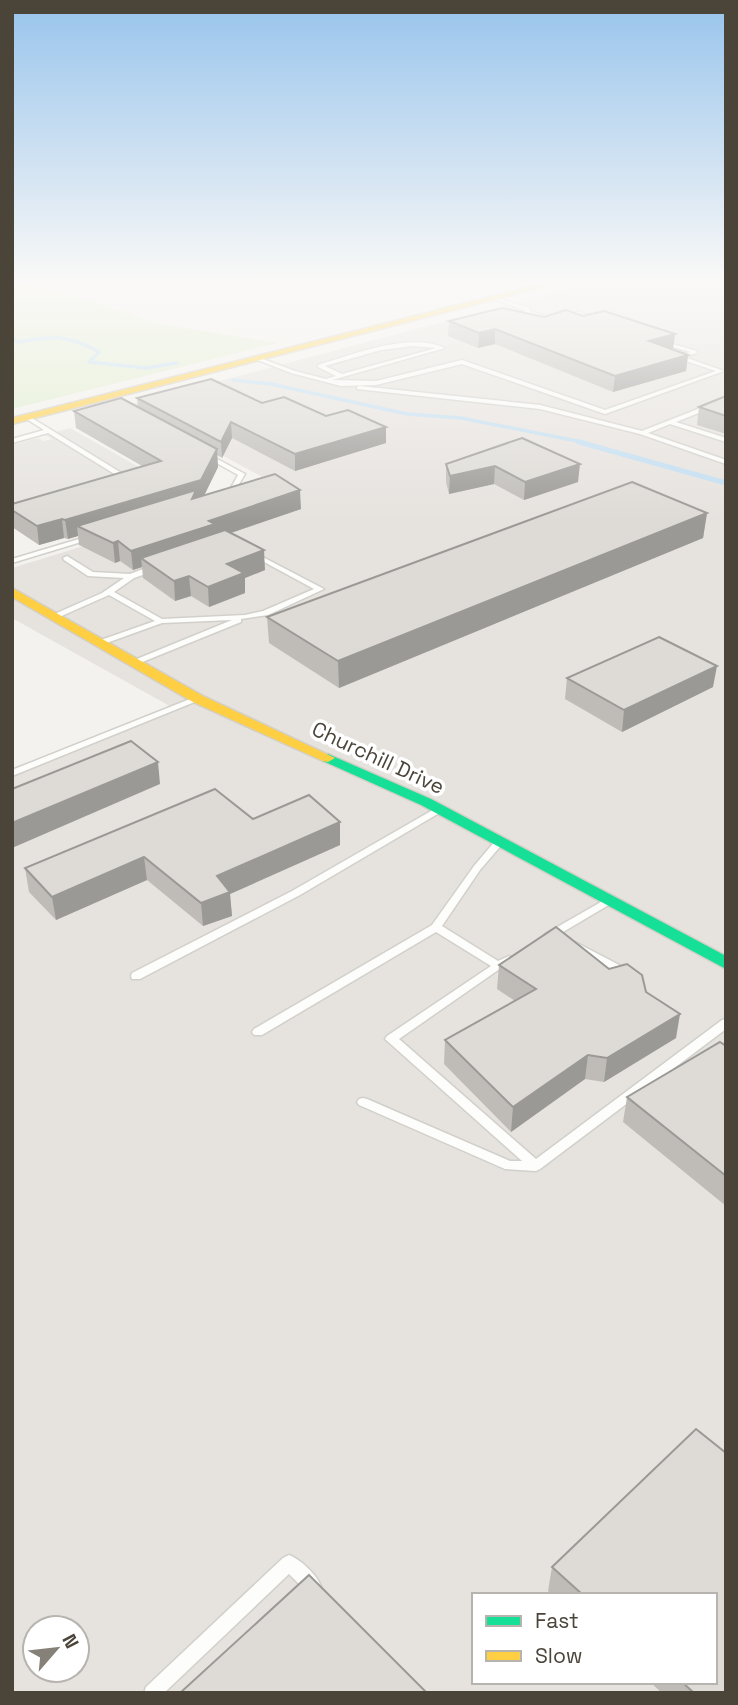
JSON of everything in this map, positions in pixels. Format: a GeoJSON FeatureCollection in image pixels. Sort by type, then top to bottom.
{"type":"FeatureCollection","features":[{"type":"Feature","properties":{"kind":"street"},"geometry":{"type":"LineString","coordinates":[[19,419],[107,401],[245,363]]}},
{"type":"Feature","properties":{"kind":"street","name":"Churchill Drive"},"geometry":{"type":"LineString","coordinates":[[12,592],[198,699],[439,809],[726,963]]}},
{"type":"Feature","properties":{"kind":"lane"},"geometry":{"type":"LineString","coordinates":[[269,363],[355,388],[540,407],[642,433],[726,461]]}},
{"type":"Feature","properties":{"kind":"lane"},"geometry":{"type":"LineString","coordinates":[[333,363],[320,366],[341,376]]}},
{"type":"Feature","properties":{"kind":"lane"},"geometry":{"type":"LineString","coordinates":[[325,380],[388,363]]}},
{"type":"Feature","properties":{"kind":"lane"},"geometry":{"type":"LineString","coordinates":[[335,383],[376,383],[460,363]]}},
{"type":"Feature","properties":{"kind":"lane"},"geometry":{"type":"LineString","coordinates":[[464,363],[605,412],[721,371],[696,363]]}},
{"type":"Feature","properties":{"kind":"lane"},"geometry":{"type":"LineString","coordinates":[[642,433],[726,400]]}},
{"type":"Feature","properties":{"kind":"lane"},"geometry":{"type":"LineString","coordinates":[[19,419],[48,431],[126,478],[116,481]]}},
{"type":"Feature","properties":{"kind":"lane"},"geometry":{"type":"LineString","coordinates":[[670,422],[726,440]]}},
{"type":"Feature","properties":{"kind":"lane"},"geometry":{"type":"LineString","coordinates":[[12,441],[48,431]]}},
{"type":"Feature","properties":{"kind":"lane"},"geometry":{"type":"LineString","coordinates":[[195,449],[242,474],[232,495],[219,498]]}},
{"type":"Feature","properties":{"kind":"lane"},"geometry":{"type":"LineString","coordinates":[[12,561],[103,534]]}},
{"type":"Feature","properties":{"kind":"lane"},"geometry":{"type":"LineString","coordinates":[[101,643],[161,621],[244,617],[265,613],[320,589],[242,549]]}},
{"type":"Feature","properties":{"kind":"lane"},"geometry":{"type":"LineString","coordinates":[[67,558],[91,575],[131,576],[169,564]]}},
{"type":"Feature","properties":{"kind":"lane"},"geometry":{"type":"LineString","coordinates":[[54,616],[110,592],[131,576]]}},
{"type":"Feature","properties":{"kind":"lane"},"geometry":{"type":"LineString","coordinates":[[110,592],[161,621]]}},
{"type":"Feature","properties":{"kind":"lane"},"geometry":{"type":"LineString","coordinates":[[135,663],[244,617]]}},
{"type":"Feature","properties":{"kind":"lane"},"geometry":{"type":"LineString","coordinates":[[12,773],[198,699]]}},
{"type":"Feature","properties":{"kind":"lane"},"geometry":{"type":"LineString","coordinates":[[136,976],[296,893],[439,809]]}},
{"type":"Feature","properties":{"kind":"lane"},"geometry":{"type":"LineString","coordinates":[[258,1032],[436,927],[477,868],[499,842]]}},
{"type":"Feature","properties":{"kind":"lane"},"geometry":{"type":"LineString","coordinates":[[542,939],[609,901]]}},
{"type":"Feature","properties":{"kind":"lane"},"geometry":{"type":"LineString","coordinates":[[436,927],[498,966]]}},
{"type":"Feature","properties":{"kind":"lane"},"geometry":{"type":"LineString","coordinates":[[554,933],[634,979]]}},
{"type":"Feature","properties":{"kind":"lane"},"geometry":{"type":"LineString","coordinates":[[520,953],[391,1039],[537,1166]]}},
{"type":"Feature","properties":{"kind":"lane"},"geometry":{"type":"LineString","coordinates":[[363,1102],[509,1166],[537,1166],[720,1035],[726,1023]]}},
{"type":"Feature","properties":{"kind":"lane"},"geometry":{"type":"LineString","coordinates":[[152,1693],[289,1563],[327,1600]]}},
{"type":"Feature","properties":{"kind":"shaded area"},"geometry":{"type":"Polygon","coordinates":[[[289,363],[726,363],[726,1693],[12,1693],[12,768],[175,709],[12,618],[12,568],[279,486],[129,405],[289,363]]]}},
{"type":"Feature","properties":{"kind":"shaded area"},"geometry":{"type":"Polygon","coordinates":[[[70,428],[144,470],[19,507],[12,503],[12,445],[38,438],[44,441],[52,439],[45,435],[70,428]]]}},
{"type":"Feature","properties":{"kind":"shaded area"},"geometry":{"type":"Polygon","coordinates":[[[383,796],[441,831],[433,837],[444,844],[203,964],[183,945],[358,844],[326,824],[383,796]]]}},
{"type":"Feature","properties":{"kind":"green space"},"geometry":{"type":"Polygon","coordinates":[[[12,363],[198,363],[12,409],[12,363]]]}},
{"type":"Feature","properties":{"kind":"building"},"geometry":{"type":"Polygon","coordinates":[[[581,363],[662,363],[615,376],[581,363]]]}},
{"type":"Feature","properties":{"kind":"building"},"geometry":{"type":"Polygon","coordinates":[[[211,379],[262,403],[284,397],[326,416],[348,410],[386,427],[295,454],[231,422],[221,442],[137,398],[211,379]]]}},
{"type":"Feature","properties":{"kind":"building"},"geometry":{"type":"Polygon","coordinates":[[[726,396],[726,416],[699,407],[726,396]]]}},
{"type":"Feature","properties":{"kind":"building"},"geometry":{"type":"Polygon","coordinates":[[[121,398],[217,449],[201,480],[37,526],[12,510],[12,504],[161,461],[74,411],[121,398]]]}},
{"type":"Feature","properties":{"kind":"building"},"geometry":{"type":"Polygon","coordinates":[[[522,438],[580,464],[525,482],[495,466],[450,476],[446,464],[522,438]]]}},
{"type":"Feature","properties":{"kind":"building"},"geometry":{"type":"Polygon","coordinates":[[[275,474],[300,490],[209,521],[215,524],[131,551],[118,541],[113,543],[77,526],[196,490],[192,499],[275,474]]]}},
{"type":"Feature","properties":{"kind":"building"},"geometry":{"type":"Polygon","coordinates":[[[632,482],[707,513],[338,661],[267,617],[632,482]]]}},
{"type":"Feature","properties":{"kind":"building"},"geometry":{"type":"Polygon","coordinates":[[[225,530],[264,550],[227,564],[244,573],[208,587],[189,576],[174,581],[141,558],[225,530]]]}},
{"type":"Feature","properties":{"kind":"building"},"geometry":{"type":"Polygon","coordinates":[[[659,637],[717,666],[624,710],[567,678],[659,637]]]}},
{"type":"Feature","properties":{"kind":"building"},"geometry":{"type":"Polygon","coordinates":[[[131,741],[158,762],[12,823],[12,789],[131,741]]]}},
{"type":"Feature","properties":{"kind":"building"},"geometry":{"type":"Polygon","coordinates":[[[215,789],[253,819],[309,795],[340,822],[217,876],[230,892],[201,903],[144,857],[52,897],[25,868],[215,789]]]}},
{"type":"Feature","properties":{"kind":"building"},"geometry":{"type":"Polygon","coordinates":[[[556,927],[609,969],[627,964],[642,975],[646,992],[680,1014],[607,1058],[588,1055],[513,1107],[445,1040],[536,989],[499,965],[556,927]]]}},
{"type":"Feature","properties":{"kind":"building"},"geometry":{"type":"Polygon","coordinates":[[[720,1042],[726,1046],[726,1176],[627,1097],[720,1042]]]}},
{"type":"Feature","properties":{"kind":"building"},"geometry":{"type":"Polygon","coordinates":[[[696,1429],[726,1453],[726,1693],[694,1693],[684,1684],[717,1684],[717,1593],[581,1593],[552,1567],[696,1429]]]}},
{"type":"Feature","properties":{"kind":"building"},"geometry":{"type":"Polygon","coordinates":[[[309,1575],[427,1693],[180,1693],[309,1575]]]}},
{"type":"Feature","properties":{"kind":"waterway"},"geometry":{"type":"LineString","coordinates":[[94,363],[146,368],[177,363]]}},
{"type":"Feature","properties":{"kind":"waterway"},"geometry":{"type":"LineString","coordinates":[[233,380],[271,384],[407,414],[461,418],[587,443]]}},
{"type":"Feature","properties":{"kind":"waterway"},"geometry":{"type":"LineString","coordinates":[[579,442],[726,483]]}},
{"type":"Feature","properties":{"kind":"traffic: fast"},"geometry":{"type":"LineString","coordinates":[[328,758],[426,802],[726,963]]}},
{"type":"Feature","properties":{"kind":"traffic: slow"},"geometry":{"type":"LineString","coordinates":[[12,421],[241,363]]}},
{"type":"Feature","properties":{"kind":"traffic: slow"},"geometry":{"type":"LineString","coordinates":[[12,592],[198,699],[328,758]]}}]}
